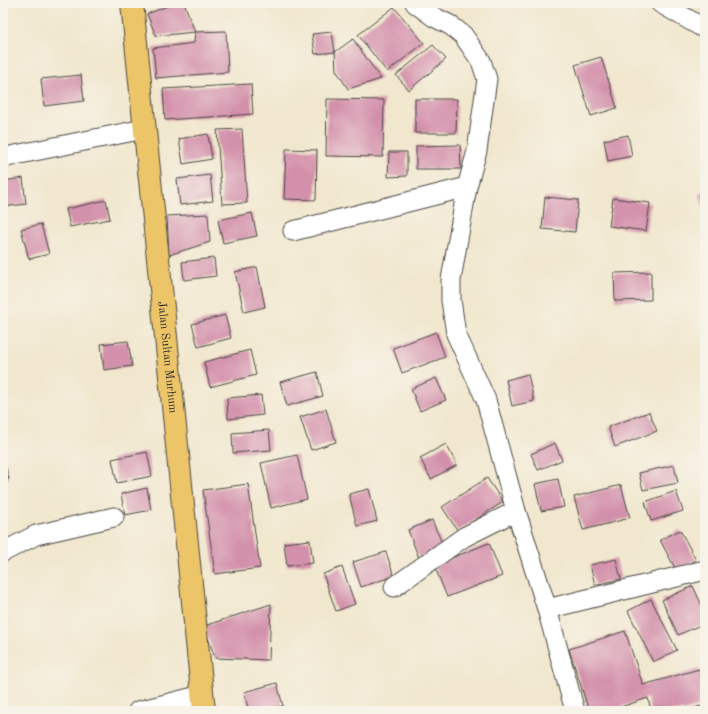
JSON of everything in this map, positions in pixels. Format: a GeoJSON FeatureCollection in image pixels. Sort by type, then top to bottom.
{"type":"FeatureCollection","features":[{"type":"Feature","properties":{"kind":"highway","name":"Jalan Sultan Murhum"},"geometry":{"type":"LineString","coordinates":[[132,3],[203,703]]}},
{"type":"Feature","properties":{"kind":"street"},"geometry":{"type":"LineString","coordinates":[[415,3],[463,35],[481,61],[487,79],[477,151],[467,187],[451,280],[452,307],[456,334],[486,400],[516,511],[547,610],[575,711]]}},
{"type":"Feature","properties":{"kind":"street"},"geometry":{"type":"LineString","coordinates":[[660,3],[705,29]]}},
{"type":"Feature","properties":{"kind":"street"},"geometry":{"type":"LineString","coordinates":[[3,158],[144,129]]}},
{"type":"Feature","properties":{"kind":"street"},"geometry":{"type":"LineString","coordinates":[[293,231],[467,187]]}},
{"type":"Feature","properties":{"kind":"street"},"geometry":{"type":"LineString","coordinates":[[394,587],[464,537],[516,511]]}},
{"type":"Feature","properties":{"kind":"street"},"geometry":{"type":"LineString","coordinates":[[3,552],[36,535],[114,517]]}},
{"type":"Feature","properties":{"kind":"street"},"geometry":{"type":"LineString","coordinates":[[547,610],[705,570]]}},
{"type":"Feature","properties":{"kind":"street"},"geometry":{"type":"LineString","coordinates":[[138,711],[203,703]]}},
{"type":"Feature","properties":{"kind":"building"},"geometry":{"type":"Polygon","coordinates":[[[175,3],[184,3],[195,32],[156,36],[147,14],[175,3]]]}},
{"type":"Feature","properties":{"kind":"building"},"geometry":{"type":"Polygon","coordinates":[[[394,7],[424,43],[387,72],[358,35],[394,7]]]}},
{"type":"Feature","properties":{"kind":"building"},"geometry":{"type":"Polygon","coordinates":[[[226,31],[228,72],[156,78],[153,48],[194,43],[195,32],[226,31]]]}},
{"type":"Feature","properties":{"kind":"building"},"geometry":{"type":"Polygon","coordinates":[[[332,32],[335,52],[315,54],[312,34],[332,32]]]}},
{"type":"Feature","properties":{"kind":"building"},"geometry":{"type":"Polygon","coordinates":[[[353,39],[381,79],[348,89],[336,70],[335,52],[353,39]]]}},
{"type":"Feature","properties":{"kind":"building"},"geometry":{"type":"Polygon","coordinates":[[[433,45],[446,59],[409,90],[396,75],[433,45]]]}},
{"type":"Feature","properties":{"kind":"building"},"geometry":{"type":"Polygon","coordinates":[[[601,57],[617,108],[591,116],[575,65],[601,57]]]}},
{"type":"Feature","properties":{"kind":"building"},"geometry":{"type":"Polygon","coordinates":[[[81,75],[84,101],[44,106],[41,79],[81,75]]]}},
{"type":"Feature","properties":{"kind":"building"},"geometry":{"type":"Polygon","coordinates":[[[251,84],[253,114],[165,120],[163,89],[251,84]]]}},
{"type":"Feature","properties":{"kind":"building"},"geometry":{"type":"Polygon","coordinates":[[[327,99],[384,100],[383,157],[326,156],[327,99]]]}},
{"type":"Feature","properties":{"kind":"building"},"geometry":{"type":"Polygon","coordinates":[[[415,99],[457,99],[456,133],[415,133],[415,99]]]}},
{"type":"Feature","properties":{"kind":"building"},"geometry":{"type":"Polygon","coordinates":[[[242,129],[247,203],[222,204],[217,130],[242,129]]]}},
{"type":"Feature","properties":{"kind":"building"},"geometry":{"type":"Polygon","coordinates":[[[208,134],[212,159],[183,164],[179,139],[208,134]]]}},
{"type":"Feature","properties":{"kind":"building"},"geometry":{"type":"Polygon","coordinates":[[[628,135],[632,156],[608,161],[604,140],[628,135]]]}},
{"type":"Feature","properties":{"kind":"building"},"geometry":{"type":"Polygon","coordinates":[[[460,145],[461,169],[416,169],[416,146],[460,145]]]}},
{"type":"Feature","properties":{"kind":"building"},"geometry":{"type":"Polygon","coordinates":[[[286,149],[317,150],[316,200],[284,199],[286,149]]]}},
{"type":"Feature","properties":{"kind":"building"},"geometry":{"type":"Polygon","coordinates":[[[389,152],[407,152],[407,176],[388,177],[389,152]]]}},
{"type":"Feature","properties":{"kind":"building"},"geometry":{"type":"Polygon","coordinates":[[[210,175],[213,201],[180,205],[177,179],[210,175]]]}},
{"type":"Feature","properties":{"kind":"building"},"geometry":{"type":"Polygon","coordinates":[[[23,178],[26,204],[3,207],[3,181],[23,178]]]}},
{"type":"Feature","properties":{"kind":"building"},"geometry":{"type":"Polygon","coordinates":[[[705,191],[705,210],[699,194],[705,191]]]}},
{"type":"Feature","properties":{"kind":"building"},"geometry":{"type":"Polygon","coordinates":[[[545,197],[578,200],[575,232],[542,229],[545,197]]]}},
{"type":"Feature","properties":{"kind":"building"},"geometry":{"type":"Polygon","coordinates":[[[613,198],[650,203],[646,231],[609,226],[613,198]]]}},
{"type":"Feature","properties":{"kind":"building"},"geometry":{"type":"Polygon","coordinates":[[[106,200],[110,219],[70,227],[66,209],[106,200]]]}},
{"type":"Feature","properties":{"kind":"building"},"geometry":{"type":"Polygon","coordinates":[[[252,213],[257,236],[223,243],[218,220],[252,213]]]}},
{"type":"Feature","properties":{"kind":"building"},"geometry":{"type":"Polygon","coordinates":[[[208,214],[210,242],[169,255],[167,216],[208,214]]]}},
{"type":"Feature","properties":{"kind":"building"},"geometry":{"type":"Polygon","coordinates":[[[41,224],[49,254],[29,259],[21,229],[41,224]]]}},
{"type":"Feature","properties":{"kind":"building"},"geometry":{"type":"Polygon","coordinates":[[[214,258],[216,276],[184,280],[182,262],[214,258]]]}},
{"type":"Feature","properties":{"kind":"building"},"geometry":{"type":"Polygon","coordinates":[[[257,267],[265,307],[244,312],[235,272],[257,267]]]}},
{"type":"Feature","properties":{"kind":"building"},"geometry":{"type":"Polygon","coordinates":[[[651,272],[651,300],[615,301],[614,273],[651,272]]]}},
{"type":"Feature","properties":{"kind":"building"},"geometry":{"type":"Polygon","coordinates":[[[225,315],[231,338],[198,347],[192,324],[225,315]]]}},
{"type":"Feature","properties":{"kind":"building"},"geometry":{"type":"Polygon","coordinates":[[[436,332],[445,357],[402,373],[393,348],[436,332]]]}},
{"type":"Feature","properties":{"kind":"building"},"geometry":{"type":"Polygon","coordinates":[[[128,341],[132,366],[104,370],[101,344],[128,341]]]}},
{"type":"Feature","properties":{"kind":"building"},"geometry":{"type":"Polygon","coordinates":[[[250,350],[256,375],[210,387],[204,362],[250,350]]]}},
{"type":"Feature","properties":{"kind":"building"},"geometry":{"type":"Polygon","coordinates":[[[317,372],[323,396],[287,406],[280,382],[317,372]]]}},
{"type":"Feature","properties":{"kind":"building"},"geometry":{"type":"Polygon","coordinates":[[[528,374],[534,401],[512,406],[506,380],[528,374]]]}},
{"type":"Feature","properties":{"kind":"building"},"geometry":{"type":"Polygon","coordinates":[[[436,378],[446,400],[420,411],[411,389],[436,378]]]}},
{"type":"Feature","properties":{"kind":"building"},"geometry":{"type":"Polygon","coordinates":[[[261,395],[263,415],[228,419],[227,398],[261,395]]]}},
{"type":"Feature","properties":{"kind":"building"},"geometry":{"type":"Polygon","coordinates":[[[326,409],[336,442],[311,450],[300,417],[326,409]]]}},
{"type":"Feature","properties":{"kind":"building"},"geometry":{"type":"Polygon","coordinates":[[[649,412],[657,431],[615,447],[608,427],[649,412]]]}},
{"type":"Feature","properties":{"kind":"building"},"geometry":{"type":"Polygon","coordinates":[[[269,430],[271,450],[233,453],[232,433],[269,430]]]}},
{"type":"Feature","properties":{"kind":"building"},"geometry":{"type":"Polygon","coordinates":[[[555,443],[562,460],[538,470],[531,454],[555,443]]]}},
{"type":"Feature","properties":{"kind":"building"},"geometry":{"type":"Polygon","coordinates":[[[446,444],[457,465],[431,479],[420,458],[446,444]]]}},
{"type":"Feature","properties":{"kind":"building"},"geometry":{"type":"Polygon","coordinates":[[[147,452],[152,476],[117,483],[112,459],[147,452]]]}},
{"type":"Feature","properties":{"kind":"building"},"geometry":{"type":"Polygon","coordinates":[[[297,455],[307,499],[271,508],[261,463],[297,455]]]}},
{"type":"Feature","properties":{"kind":"building"},"geometry":{"type":"Polygon","coordinates":[[[3,457],[9,479],[3,480],[3,457]]]}},
{"type":"Feature","properties":{"kind":"building"},"geometry":{"type":"Polygon","coordinates":[[[674,465],[678,483],[643,490],[639,473],[674,465]]]}},
{"type":"Feature","properties":{"kind":"building"},"geometry":{"type":"Polygon","coordinates":[[[487,478],[503,502],[458,531],[442,507],[487,478]]]}},
{"type":"Feature","properties":{"kind":"building"},"geometry":{"type":"Polygon","coordinates":[[[558,479],[564,507],[541,511],[535,484],[558,479]]]}},
{"type":"Feature","properties":{"kind":"building"},"geometry":{"type":"Polygon","coordinates":[[[248,484],[260,568],[215,574],[203,490],[248,484]]]}},
{"type":"Feature","properties":{"kind":"building"},"geometry":{"type":"Polygon","coordinates":[[[621,485],[630,518],[583,530],[574,497],[621,485]]]}},
{"type":"Feature","properties":{"kind":"building"},"geometry":{"type":"Polygon","coordinates":[[[147,488],[151,510],[125,515],[121,494],[147,488]]]}},
{"type":"Feature","properties":{"kind":"building"},"geometry":{"type":"Polygon","coordinates":[[[369,489],[377,521],[357,526],[349,494],[369,489]]]}},
{"type":"Feature","properties":{"kind":"building"},"geometry":{"type":"Polygon","coordinates":[[[676,491],[683,511],[651,521],[645,502],[676,491]]]}},
{"type":"Feature","properties":{"kind":"building"},"geometry":{"type":"Polygon","coordinates":[[[432,520],[444,548],[419,558],[408,530],[432,520]]]}},
{"type":"Feature","properties":{"kind":"building"},"geometry":{"type":"Polygon","coordinates":[[[680,530],[696,560],[676,570],[660,540],[680,530]]]}},
{"type":"Feature","properties":{"kind":"building"},"geometry":{"type":"Polygon","coordinates":[[[310,540],[313,563],[287,566],[284,543],[310,540]]]}},
{"type":"Feature","properties":{"kind":"building"},"geometry":{"type":"Polygon","coordinates":[[[489,543],[502,576],[447,597],[434,565],[489,543]]]}},
{"type":"Feature","properties":{"kind":"building"},"geometry":{"type":"Polygon","coordinates":[[[386,552],[394,576],[361,587],[353,562],[386,552]]]}},
{"type":"Feature","properties":{"kind":"building"},"geometry":{"type":"Polygon","coordinates":[[[616,559],[621,579],[595,585],[590,565],[616,559]]]}},
{"type":"Feature","properties":{"kind":"building"},"geometry":{"type":"Polygon","coordinates":[[[342,567],[355,604],[336,611],[323,574],[342,567]]]}},
{"type":"Feature","properties":{"kind":"building"},"geometry":{"type":"Polygon","coordinates":[[[693,586],[705,612],[705,623],[678,635],[662,600],[693,586]]]}},
{"type":"Feature","properties":{"kind":"building"},"geometry":{"type":"Polygon","coordinates":[[[651,599],[677,650],[653,662],[628,611],[651,599]]]}},
{"type":"Feature","properties":{"kind":"building"},"geometry":{"type":"Polygon","coordinates":[[[271,604],[269,660],[215,658],[204,626],[271,604]]]}},
{"type":"Feature","properties":{"kind":"building"},"geometry":{"type":"Polygon","coordinates":[[[625,631],[643,685],[699,669],[705,689],[705,705],[683,711],[651,711],[648,698],[609,711],[589,711],[569,649],[625,631]]]}},
{"type":"Feature","properties":{"kind":"building"},"geometry":{"type":"Polygon","coordinates":[[[277,683],[283,706],[262,711],[249,711],[244,692],[277,683]]]}}]}
